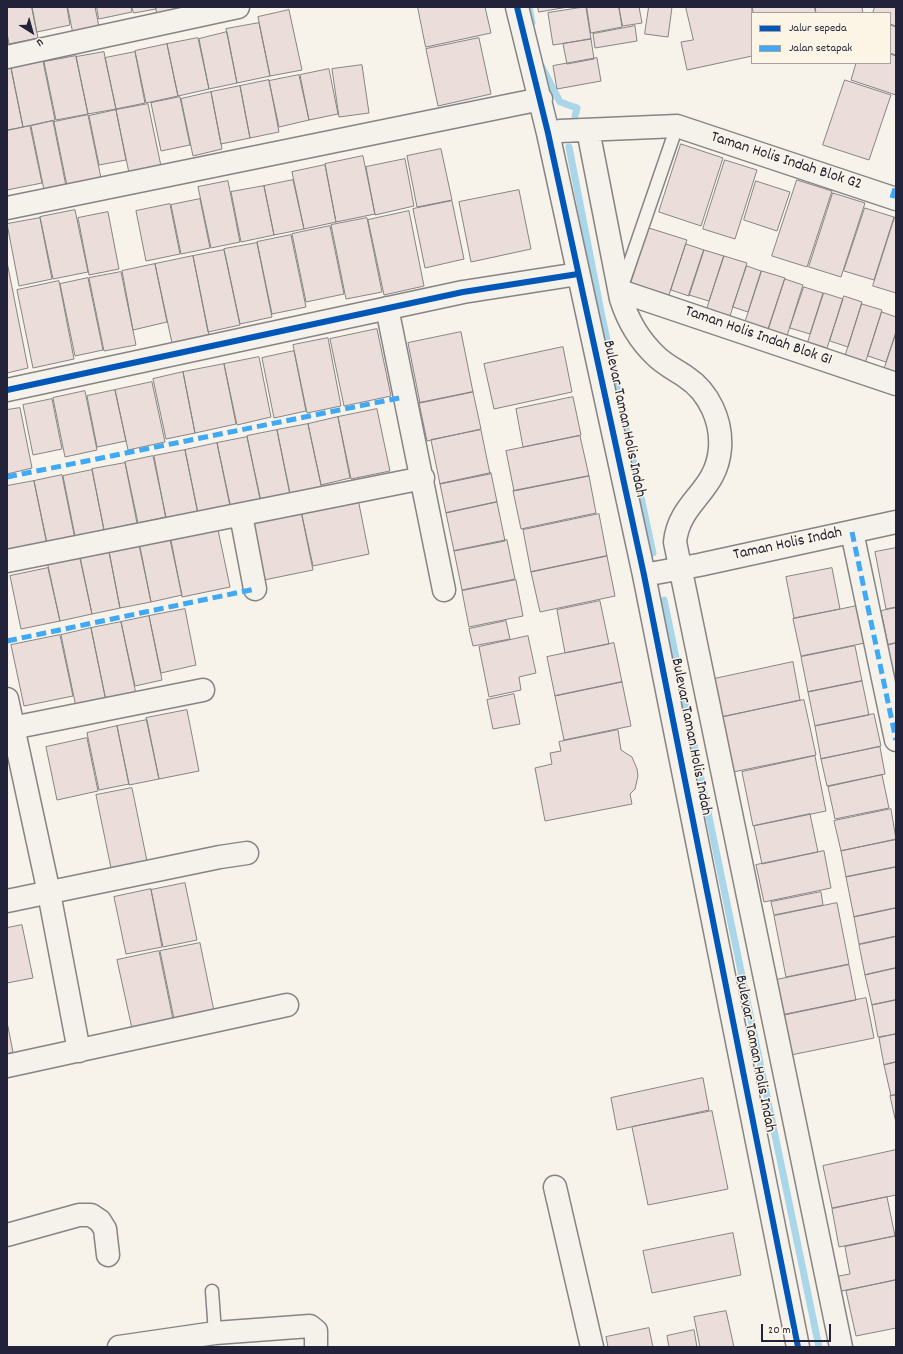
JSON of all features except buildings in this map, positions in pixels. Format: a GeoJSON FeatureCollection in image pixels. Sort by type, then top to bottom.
{"type":"FeatureCollection","features":[{"type":"Feature","properties":{"kind":"street"},"geometry":{"type":"LineString","coordinates":[[7,57],[238,7]]}},
{"type":"Feature","properties":{"kind":"street","name":"Bulevar Taman Holis Indah"},"geometry":{"type":"LineString","coordinates":[[517,7],[541,99],[644,575],[798,1347]]}},
{"type":"Feature","properties":{"kind":"street"},"geometry":{"type":"LineString","coordinates":[[7,208],[541,99]]}},
{"type":"Feature","properties":{"kind":"street"},"geometry":{"type":"LineString","coordinates":[[548,133],[677,126]]}},
{"type":"Feature","properties":{"kind":"street","name":"Taman Holis Indah Blok G2"},"geometry":{"type":"LineString","coordinates":[[677,126],[895,194]]}},
{"type":"Feature","properties":{"kind":"street","name":"Bulevar Taman Holis Indah"},"geometry":{"type":"LineString","coordinates":[[588,130],[620,291],[628,319],[639,337],[657,358],[686,376],[701,391],[714,410],[719,428],[720,449],[716,469],[706,488],[687,508],[677,528],[675,542],[841,1347]]}},
{"type":"Feature","properties":{"kind":"street"},"geometry":{"type":"LineString","coordinates":[[7,390],[463,292],[578,274]]}},
{"type":"Feature","properties":{"kind":"street","name":"Taman Holis Indah Blok G1"},"geometry":{"type":"LineString","coordinates":[[620,291],[896,384]]}},
{"type":"Feature","properties":{"kind":"street"},"geometry":{"type":"LineString","coordinates":[[387,308],[404,397],[423,478],[433,544],[444,590]]}},
{"type":"Feature","properties":{"kind":"street"},"geometry":{"type":"LineString","coordinates":[[7,561],[423,478]]}},
{"type":"Feature","properties":{"kind":"street"},"geometry":{"type":"LineString","coordinates":[[241,515],[255,589]]}},
{"type":"Feature","properties":{"kind":"street","name":"Taman Holis Indah"},"geometry":{"type":"LineString","coordinates":[[644,575],[896,522]]}},
{"type":"Feature","properties":{"kind":"street"},"geometry":{"type":"LineString","coordinates":[[852,532],[896,740]]}},
{"type":"Feature","properties":{"kind":"street"},"geometry":{"type":"LineString","coordinates":[[10,729],[203,690]]}},
{"type":"Feature","properties":{"kind":"street"},"geometry":{"type":"LineString","coordinates":[[7,699],[10,729],[49,893],[80,1051]]}},
{"type":"Feature","properties":{"kind":"street"},"geometry":{"type":"LineString","coordinates":[[7,901],[220,857],[247,853]]}},
{"type":"Feature","properties":{"kind":"street"},"geometry":{"type":"LineString","coordinates":[[7,1066],[287,1005]]}},
{"type":"Feature","properties":{"kind":"street"},"geometry":{"type":"LineString","coordinates":[[555,1187],[592,1347]]}},
{"type":"Feature","properties":{"kind":"street"},"geometry":{"type":"LineString","coordinates":[[7,1235],[79,1215],[91,1215],[100,1221],[105,1229],[108,1255]]}},
{"type":"Feature","properties":{"kind":"street"},"geometry":{"type":"LineString","coordinates":[[119,1347],[216,1340],[310,1326],[316,1331],[316,1347]]}},
{"type":"Feature","properties":{"kind":"lane"},"geometry":{"type":"LineString","coordinates":[[620,291],[677,126]]}},
{"type":"Feature","properties":{"kind":"lane"},"geometry":{"type":"LineString","coordinates":[[212,1291],[216,1340]]}},
{"type":"Feature","properties":{"kind":"waterway"},"geometry":{"type":"LineString","coordinates":[[529,7],[532,23]]}},
{"type":"Feature","properties":{"kind":"waterway"},"geometry":{"type":"LineString","coordinates":[[542,67],[560,102],[577,108],[575,116]]}},
{"type":"Feature","properties":{"kind":"waterway"},"geometry":{"type":"LineString","coordinates":[[569,147],[601,312],[653,553]]}},
{"type":"Feature","properties":{"kind":"waterway"},"geometry":{"type":"LineString","coordinates":[[664,600],[819,1347]]}},
{"type":"Feature","properties":{"kind":"marked path"},"geometry":{"type":"LineString","coordinates":[[892,198],[896,185]]}},
{"type":"Feature","properties":{"kind":"marked path"},"geometry":{"type":"LineString","coordinates":[[7,477],[404,397]]}},
{"type":"Feature","properties":{"kind":"marked path"},"geometry":{"type":"LineString","coordinates":[[852,532],[896,740]]}},
{"type":"Feature","properties":{"kind":"marked path"},"geometry":{"type":"LineString","coordinates":[[7,641],[255,589]]}},
{"type":"Feature","properties":{"kind":"cycle path"},"geometry":{"type":"LineString","coordinates":[[517,7],[548,133],[644,575],[798,1347]]}},
{"type":"Feature","properties":{"kind":"cycle path"},"geometry":{"type":"LineString","coordinates":[[7,390],[463,292],[578,274]]}}]}
